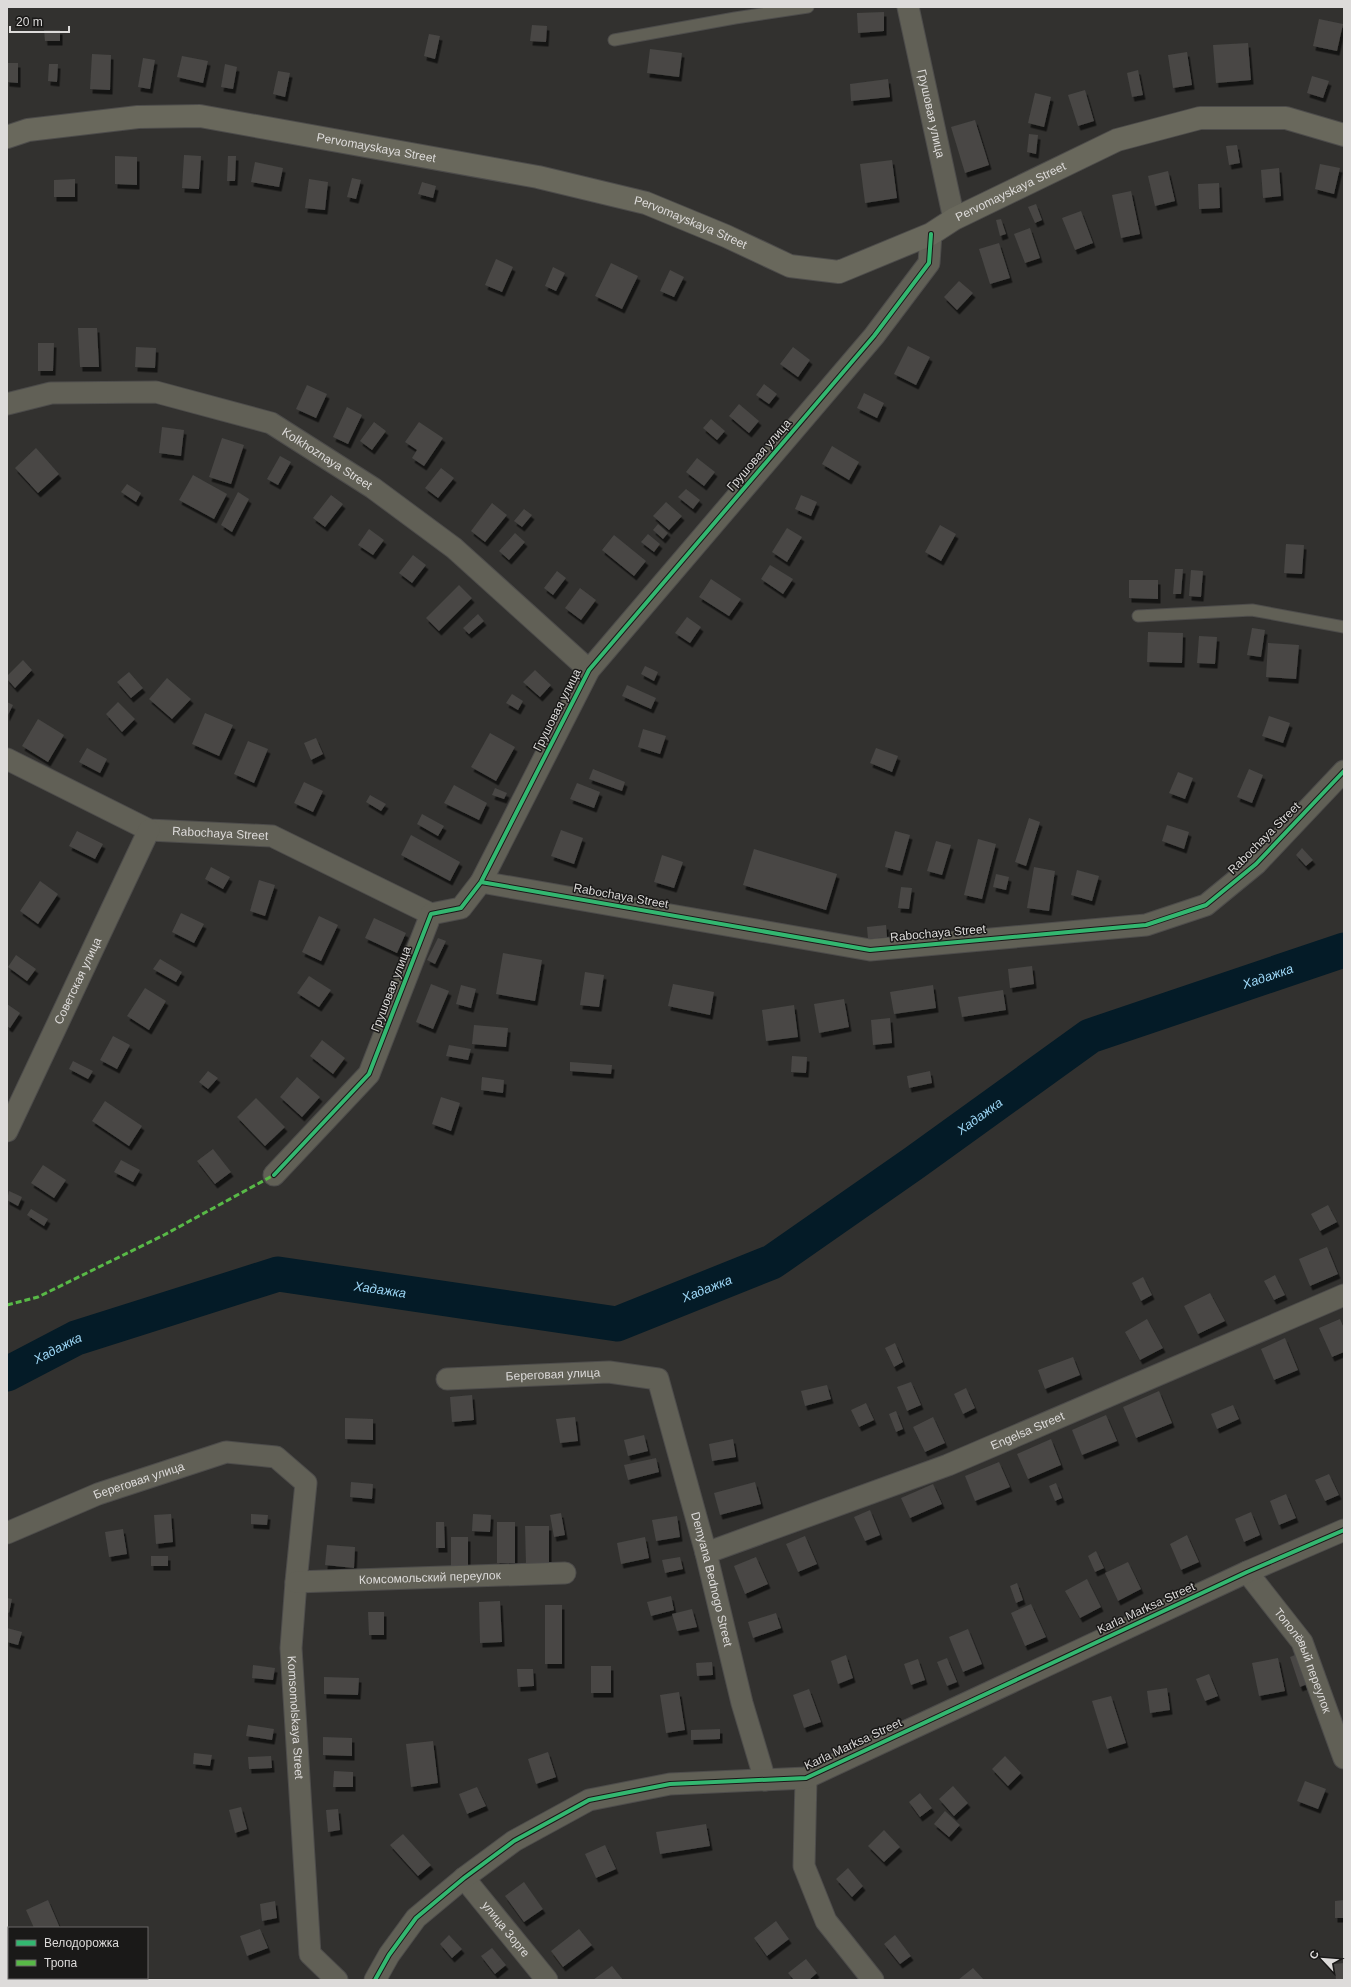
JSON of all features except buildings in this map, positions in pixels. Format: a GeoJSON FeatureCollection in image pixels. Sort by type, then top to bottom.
{"type":"FeatureCollection","features":[{"type":"Feature","properties":{"kind":"main road","name":"Pervomayskaya Street"},"geometry":{"type":"LineString","coordinates":[[7,137],[28,130],[138,117],[200,116],[538,177],[646,203],[726,236],[790,266],[839,272],[931,234],[954,220],[1117,140],[1200,118],[1286,118],[1344,135]]}},
{"type":"Feature","properties":{"kind":"street","name":"Грушовая улица"},"geometry":{"type":"LineString","coordinates":[[908,7],[954,220]]}},
{"type":"Feature","properties":{"kind":"street","name":"Грушовая улица"},"geometry":{"type":"LineString","coordinates":[[274,1175],[369,1074],[431,914],[462,908],[481,882],[588,670],[874,336],[929,263],[931,234]]}},
{"type":"Feature","properties":{"kind":"street","name":"Kolkhoznaya Street"},"geometry":{"type":"LineString","coordinates":[[7,404],[51,393],[156,392],[271,423],[373,488],[454,548],[588,670]]}},
{"type":"Feature","properties":{"kind":"street","name":"Rabochaya Street"},"geometry":{"type":"LineString","coordinates":[[7,759],[149,830],[272,836],[431,914]]}},
{"type":"Feature","properties":{"kind":"street","name":"Rabochaya Street"},"geometry":{"type":"LineString","coordinates":[[481,882],[870,950],[1146,925],[1206,905],[1256,864],[1344,771]]}},
{"type":"Feature","properties":{"kind":"street","name":"Советская улица"},"geometry":{"type":"LineString","coordinates":[[7,1131],[149,830]]}},
{"type":"Feature","properties":{"kind":"street","name":"Engelsa Street"},"geometry":{"type":"LineString","coordinates":[[706,1553],[948,1465],[1344,1295]]}},
{"type":"Feature","properties":{"kind":"street","name":"Береговая улица"},"geometry":{"type":"LineString","coordinates":[[447,1379],[609,1372],[658,1379]]}},
{"type":"Feature","properties":{"kind":"street","name":"Demyana Bednogo Street"},"geometry":{"type":"LineString","coordinates":[[658,1379],[706,1553],[742,1703],[765,1780]]}},
{"type":"Feature","properties":{"kind":"street","name":"Береговая улица"},"geometry":{"type":"LineString","coordinates":[[7,1533],[98,1494],[226,1452],[276,1457]]}},
{"type":"Feature","properties":{"kind":"street","name":"Komsomolskaya Street"},"geometry":{"type":"LineString","coordinates":[[276,1457],[306,1483],[291,1648],[310,1954],[337,1980]]}},
{"type":"Feature","properties":{"kind":"street","name":"Karla Marksa Street"},"geometry":{"type":"LineString","coordinates":[[375,1980],[389,1954],[416,1918],[464,1878],[514,1841],[589,1800],[670,1784],[806,1778],[1246,1572],[1344,1530]]}},
{"type":"Feature","properties":{"kind":"street","name":"Тополёвый переулок"},"geometry":{"type":"LineString","coordinates":[[1246,1572],[1302,1642],[1344,1758]]}},
{"type":"Feature","properties":{"kind":"street","name":"Комсомольский переулок"},"geometry":{"type":"LineString","coordinates":[[296,1582],[565,1573]]}},
{"type":"Feature","properties":{"kind":"street"},"geometry":{"type":"LineString","coordinates":[[806,1778],[804,1866],[826,1921],[873,1980]]}},
{"type":"Feature","properties":{"kind":"street","name":"улица Зорге"},"geometry":{"type":"LineString","coordinates":[[464,1878],[547,1980]]}},
{"type":"Feature","properties":{"kind":"lane"},"geometry":{"type":"LineString","coordinates":[[614,40],[735,18],[808,7]]}},
{"type":"Feature","properties":{"kind":"lane"},"geometry":{"type":"LineString","coordinates":[[1138,616],[1252,610],[1344,627]]}},
{"type":"Feature","properties":{"kind":"waterway","name":"Хадажка"},"geometry":{"type":"LineString","coordinates":[[7,1374],[76,1338],[278,1274],[617,1324],[772,1262],[914,1163],[1090,1036],[1344,950]]}},
{"type":"Feature","properties":{"kind":"marked path"},"geometry":{"type":"LineString","coordinates":[[7,1305],[38,1297],[164,1235],[274,1175]]}},
{"type":"Feature","properties":{"kind":"cycle path"},"geometry":{"type":"LineString","coordinates":[[274,1175],[369,1074],[431,914],[461,908],[481,882],[589,670],[874,336],[929,263],[931,234]]}},
{"type":"Feature","properties":{"kind":"cycle path"},"geometry":{"type":"LineString","coordinates":[[481,882],[870,950],[1146,925],[1206,905],[1256,864],[1344,771]]}},
{"type":"Feature","properties":{"kind":"cycle path"},"geometry":{"type":"LineString","coordinates":[[375,1980],[389,1955],[416,1918],[464,1878],[514,1841],[589,1800],[670,1784],[806,1778],[1247,1572],[1344,1530]]}}]}
